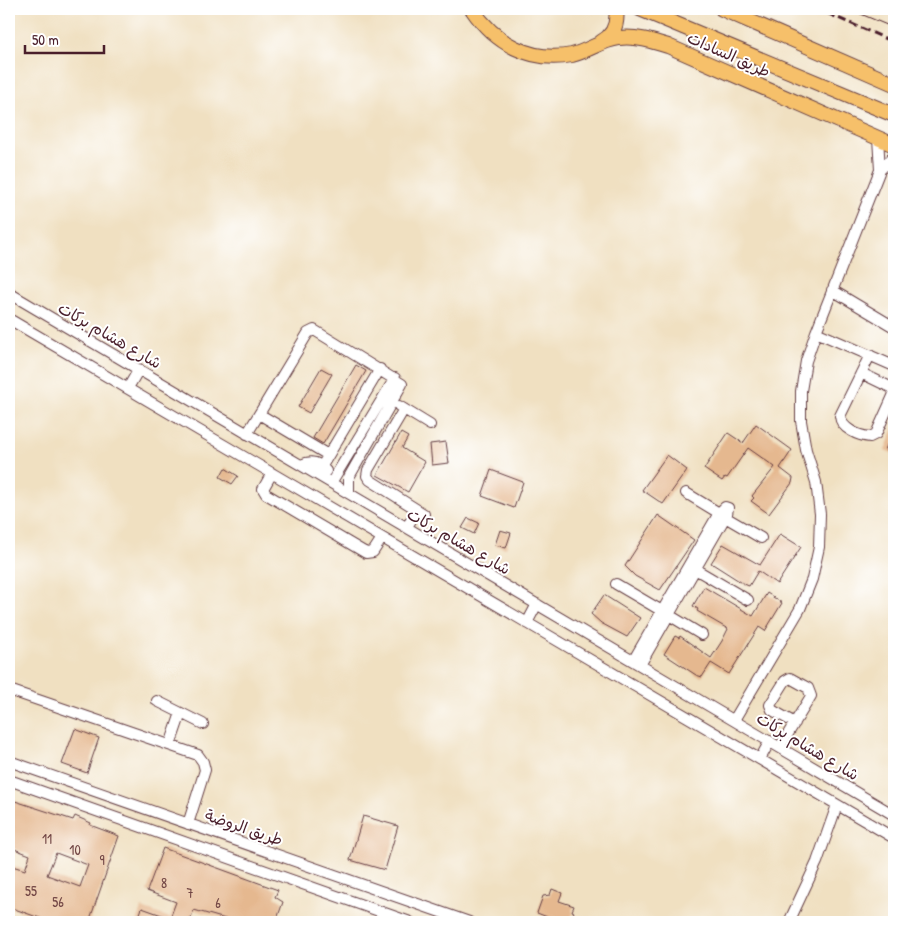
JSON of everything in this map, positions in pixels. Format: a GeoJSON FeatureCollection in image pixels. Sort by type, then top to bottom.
{"type":"FeatureCollection","features":[{"type":"Feature","properties":{"kind":"main road","name":"طريق السادات"},"geometry":{"type":"LineString","coordinates":[[472,9],[484,27],[503,43],[525,53],[549,57],[574,54],[619,38],[642,39],[668,46],[894,145]]}},
{"type":"Feature","properties":{"kind":"main road"},"geometry":{"type":"LineString","coordinates":[[596,45],[607,39],[614,30],[617,18],[616,9]]}},
{"type":"Feature","properties":{"kind":"main road","name":"طريق السادات"},"geometry":{"type":"LineString","coordinates":[[640,9],[894,115]]}},
{"type":"Feature","properties":{"kind":"main road"},"geometry":{"type":"LineString","coordinates":[[722,9],[894,84]]}},
{"type":"Feature","properties":{"kind":"main road"},"geometry":{"type":"LineString","coordinates":[[668,46],[662,35],[664,29],[674,24]]}},
{"type":"Feature","properties":{"kind":"street"},"geometry":{"type":"LineString","coordinates":[[878,138],[880,170]]}},
{"type":"Feature","properties":{"kind":"street"},"geometry":{"type":"LineString","coordinates":[[734,720],[800,609],[812,579],[819,547],[820,514],[816,482],[806,450],[801,421],[801,390],[806,361],[880,170],[894,156]]}},
{"type":"Feature","properties":{"kind":"street"},"geometry":{"type":"LineString","coordinates":[[832,290],[894,327]]}},
{"type":"Feature","properties":{"kind":"street","name":"شارع هشام بركات"},"geometry":{"type":"LineString","coordinates":[[9,293],[894,815]]}},
{"type":"Feature","properties":{"kind":"street"},"geometry":{"type":"LineString","coordinates":[[9,319],[894,838]]}},
{"type":"Feature","properties":{"kind":"street"},"geometry":{"type":"LineString","coordinates":[[248,434],[311,331],[317,332],[380,369],[402,384],[349,477],[349,494]]}},
{"type":"Feature","properties":{"kind":"street"},"geometry":{"type":"LineString","coordinates":[[816,332],[894,366]]}},
{"type":"Feature","properties":{"kind":"street"},"geometry":{"type":"LineString","coordinates":[[861,373],[892,388],[894,394],[876,434],[870,437],[845,427],[840,420],[861,373],[870,355]]}},
{"type":"Feature","properties":{"kind":"street"},"geometry":{"type":"LineString","coordinates":[[128,388],[139,369]]}},
{"type":"Feature","properties":{"kind":"street"},"geometry":{"type":"LineString","coordinates":[[322,466],[380,369]]}},
{"type":"Feature","properties":{"kind":"street"},"geometry":{"type":"LineString","coordinates":[[330,482],[395,378]]}},
{"type":"Feature","properties":{"kind":"street"},"geometry":{"type":"LineString","coordinates":[[393,402],[430,425]]}},
{"type":"Feature","properties":{"kind":"street"},"geometry":{"type":"LineString","coordinates":[[404,409],[368,470],[367,476],[370,480],[421,512],[406,527]]}},
{"type":"Feature","properties":{"kind":"street"},"geometry":{"type":"LineString","coordinates":[[259,414],[328,455]]}},
{"type":"Feature","properties":{"kind":"street"},"geometry":{"type":"LineString","coordinates":[[301,465],[311,462],[322,466],[330,482]]}},
{"type":"Feature","properties":{"kind":"street"},"geometry":{"type":"LineString","coordinates":[[272,473],[263,489],[266,494],[366,553],[373,552],[382,538]]}},
{"type":"Feature","properties":{"kind":"street"},"geometry":{"type":"LineString","coordinates":[[686,493],[761,538]]}},
{"type":"Feature","properties":{"kind":"street"},"geometry":{"type":"LineString","coordinates":[[665,613],[696,569],[722,515]]}},
{"type":"Feature","properties":{"kind":"street"},"geometry":{"type":"LineString","coordinates":[[636,663],[722,515]]}},
{"type":"Feature","properties":{"kind":"street"},"geometry":{"type":"LineString","coordinates":[[696,569],[748,600]]}},
{"type":"Feature","properties":{"kind":"street"},"geometry":{"type":"LineString","coordinates":[[616,584],[702,634]]}},
{"type":"Feature","properties":{"kind":"street"},"geometry":{"type":"LineString","coordinates":[[527,623],[537,604]]}},
{"type":"Feature","properties":{"kind":"street"},"geometry":{"type":"LineString","coordinates":[[780,747],[795,723],[812,693],[808,688],[790,678],[785,681],[770,705],[772,710],[795,723]]}},
{"type":"Feature","properties":{"kind":"street"},"geometry":{"type":"LineString","coordinates":[[9,690],[198,755],[204,766],[188,824]]}},
{"type":"Feature","properties":{"kind":"street"},"geometry":{"type":"LineString","coordinates":[[157,702],[203,724]]}},
{"type":"Feature","properties":{"kind":"street"},"geometry":{"type":"LineString","coordinates":[[170,744],[181,713]]}},
{"type":"Feature","properties":{"kind":"street"},"geometry":{"type":"LineString","coordinates":[[760,759],[770,742]]}},
{"type":"Feature","properties":{"kind":"street","name":"طريق الروضة"},"geometry":{"type":"LineString","coordinates":[[9,761],[469,922]]}},
{"type":"Feature","properties":{"kind":"street","name":"طريق الروضة"},"geometry":{"type":"LineString","coordinates":[[9,780],[409,922]]}},
{"type":"Feature","properties":{"kind":"street"},"geometry":{"type":"LineString","coordinates":[[789,922],[817,862],[837,805]]}},
{"type":"Feature","properties":{"kind":"street"},"geometry":{"type":"LineString","coordinates":[[218,854],[225,846],[223,836]]}},
{"type":"Feature","properties":{"kind":"street"},"geometry":{"type":"LineString","coordinates":[[263,870],[260,859],[268,852]]}},
{"type":"Feature","properties":{"kind":"building"},"geometry":{"type":"Polygon","coordinates":[[[356,365],[366,371],[323,444],[313,438],[356,365]]]}},
{"type":"Feature","properties":{"kind":"building"},"geometry":{"type":"Polygon","coordinates":[[[321,368],[332,374],[309,413],[298,407],[321,368]]]}},
{"type":"Feature","properties":{"kind":"building"},"geometry":{"type":"Polygon","coordinates":[[[756,424],[792,450],[780,468],[793,478],[792,483],[769,514],[751,501],[754,498],[752,496],[775,467],[748,448],[727,478],[725,477],[722,481],[704,469],[728,433],[743,443],[756,424]]]}},
{"type":"Feature","properties":{"kind":"building"},"geometry":{"type":"Polygon","coordinates":[[[894,428],[894,454],[885,450],[894,428]]]}},
{"type":"Feature","properties":{"kind":"building"},"geometry":{"type":"Polygon","coordinates":[[[401,433],[408,437],[402,448],[425,462],[408,492],[377,475],[401,433]]]}},
{"type":"Feature","properties":{"kind":"building"},"geometry":{"type":"Polygon","coordinates":[[[446,442],[449,463],[432,465],[430,444],[446,442]]]}},
{"type":"Feature","properties":{"kind":"building"},"geometry":{"type":"Polygon","coordinates":[[[667,455],[687,470],[663,504],[642,490],[667,455]]]}},
{"type":"Feature","properties":{"kind":"building"},"geometry":{"type":"Polygon","coordinates":[[[225,468],[238,476],[232,484],[220,477],[225,468]]]}},
{"type":"Feature","properties":{"kind":"building"},"geometry":{"type":"Polygon","coordinates":[[[491,470],[523,482],[514,508],[482,496],[491,470]]]}},
{"type":"Feature","properties":{"kind":"building"},"geometry":{"type":"Polygon","coordinates":[[[658,515],[694,540],[660,590],[635,576],[625,566],[658,515]]]}},
{"type":"Feature","properties":{"kind":"building"},"geometry":{"type":"Polygon","coordinates":[[[468,518],[479,523],[474,534],[462,528],[468,518]]]}},
{"type":"Feature","properties":{"kind":"building"},"geometry":{"type":"Polygon","coordinates":[[[500,530],[511,533],[506,548],[495,545],[500,530]]]}},
{"type":"Feature","properties":{"kind":"building"},"geometry":{"type":"Polygon","coordinates":[[[780,534],[801,547],[777,584],[758,571],[749,586],[711,563],[723,544],[760,565],[780,534]]]}},
{"type":"Feature","properties":{"kind":"building"},"geometry":{"type":"Polygon","coordinates":[[[704,587],[753,616],[767,593],[782,603],[765,631],[759,627],[729,674],[711,663],[702,677],[664,654],[675,636],[679,638],[680,636],[711,658],[722,641],[728,629],[697,611],[698,609],[693,606],[704,587]]]}},
{"type":"Feature","properties":{"kind":"building"},"geometry":{"type":"Polygon","coordinates":[[[604,595],[640,618],[627,637],[601,623],[591,614],[604,595]]]}},
{"type":"Feature","properties":{"kind":"building"},"geometry":{"type":"Polygon","coordinates":[[[75,729],[99,738],[87,773],[62,764],[75,729]]]}},
{"type":"Feature","properties":{"kind":"building"},"geometry":{"type":"Polygon","coordinates":[[[9,799],[73,820],[75,816],[91,823],[90,825],[119,836],[89,922],[51,922],[9,907],[9,865],[25,870],[30,855],[9,847],[9,799]],[[56,853],[47,875],[80,887],[88,865],[56,853]]]}},
{"type":"Feature","properties":{"kind":"building"},"geometry":{"type":"Polygon","coordinates":[[[363,816],[398,826],[385,870],[350,860],[363,816]]]}},
{"type":"Feature","properties":{"kind":"building"},"geometry":{"type":"Polygon","coordinates":[[[163,848],[278,890],[275,897],[283,902],[276,922],[236,922],[194,910],[189,922],[137,922],[142,908],[170,918],[176,902],[147,891],[163,848]]]}},
{"type":"Feature","properties":{"kind":"building"},"geometry":{"type":"Polygon","coordinates":[[[552,889],[562,893],[559,901],[574,906],[572,911],[574,912],[569,922],[560,922],[537,913],[543,896],[550,895],[552,889]]]}},
{"type":"Feature","properties":{"kind":"tram line"},"geometry":{"type":"LineString","coordinates":[[849,9],[894,28]]}},
{"type":"Feature","properties":{"kind":"railway"},"geometry":{"type":"LineString","coordinates":[[817,9],[894,42]]}}]}
